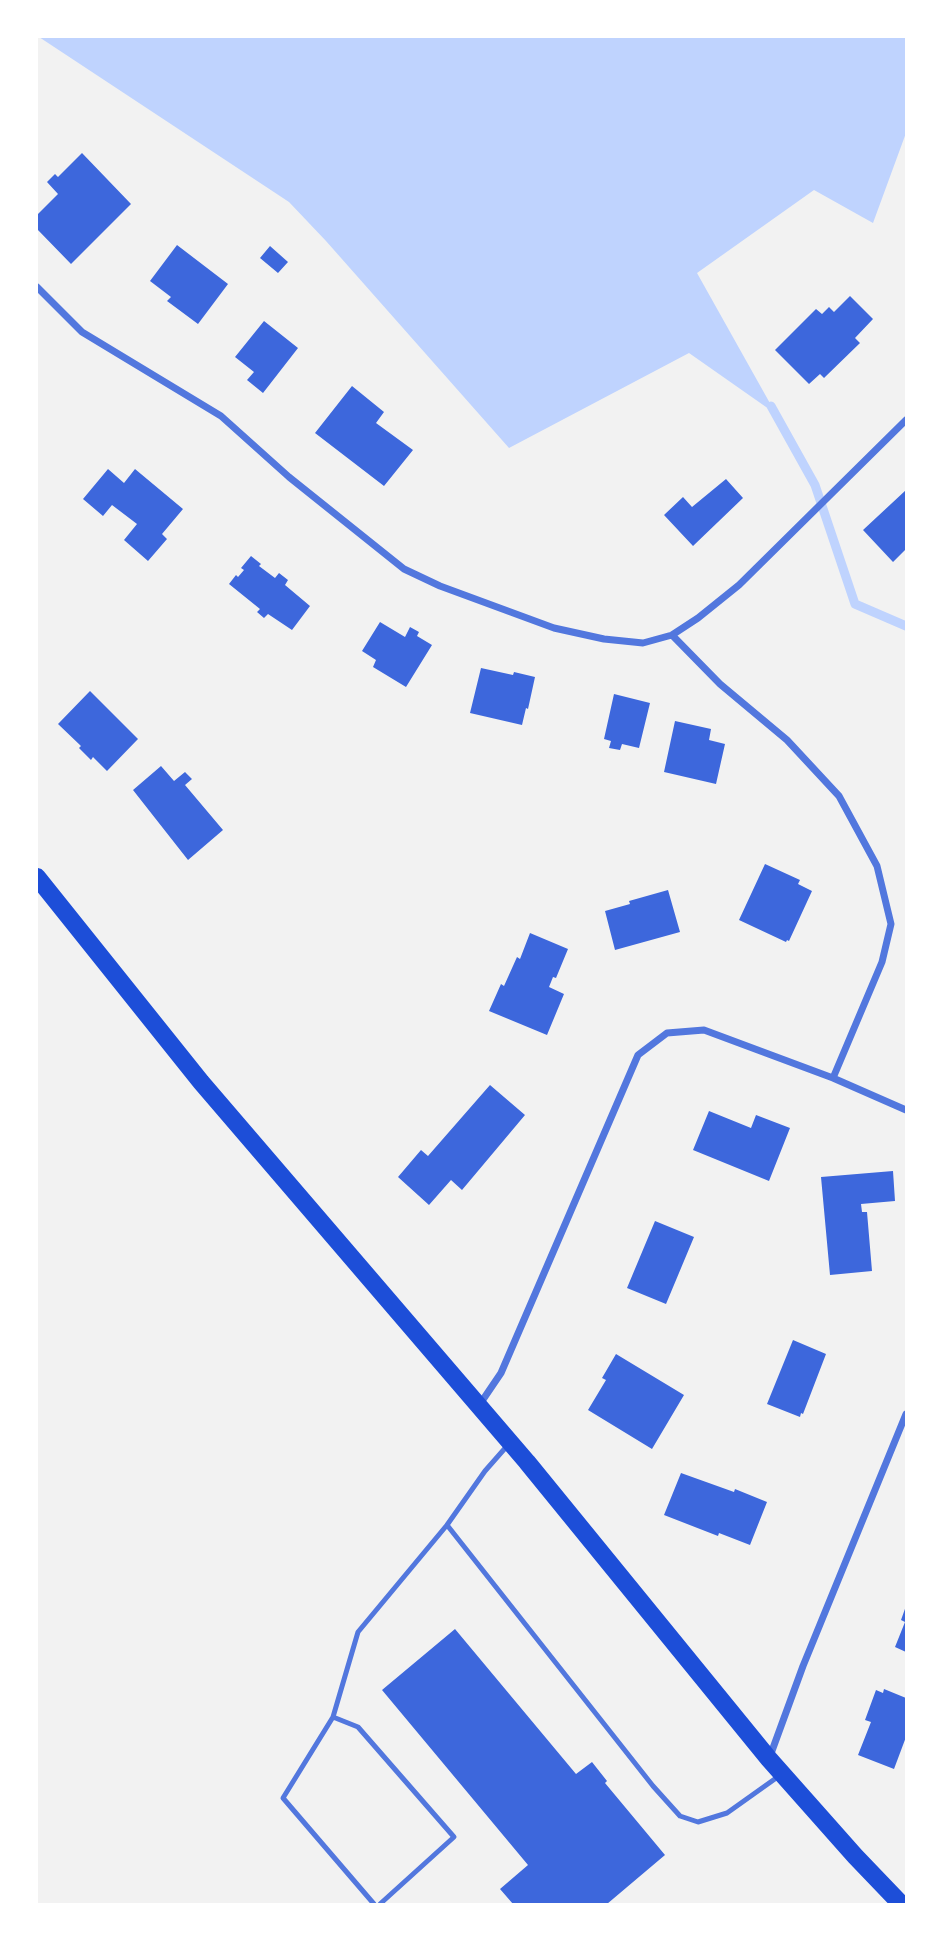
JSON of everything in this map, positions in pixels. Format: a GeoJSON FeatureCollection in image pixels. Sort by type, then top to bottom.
{"type":"FeatureCollection","features":[{"type":"Feature","properties":{"kind":"main road"},"geometry":{"type":"LineString","coordinates":[[37,877],[201,1082],[510,1443],[769,1759],[901,1904]]}},
{"type":"Feature","properties":{"kind":"street"},"geometry":{"type":"LineString","coordinates":[[37,287],[82,332],[221,416],[289,477],[404,569],[440,586],[554,628],[604,639],[643,643],[672,635],[698,618],[739,585],[906,420]]}},
{"type":"Feature","properties":{"kind":"street"},"geometry":{"type":"LineString","coordinates":[[672,635],[720,684],[787,740],[839,796],[877,866],[891,924],[882,962],[833,1077]]}},
{"type":"Feature","properties":{"kind":"street"},"geometry":{"type":"LineString","coordinates":[[478,1407],[501,1373],[621,1089],[638,1055],[667,1033],[704,1030],[833,1077],[906,1110]]}},
{"type":"Feature","properties":{"kind":"street"},"geometry":{"type":"LineString","coordinates":[[769,1759],[803,1666],[906,1414]]}},
{"type":"Feature","properties":{"kind":"lane"},"geometry":{"type":"LineString","coordinates":[[374,1904],[283,1798],[332,1717],[358,1632],[447,1525],[485,1471],[510,1443]]}},
{"type":"Feature","properties":{"kind":"lane"},"geometry":{"type":"LineString","coordinates":[[447,1525],[636,1765],[680,1816],[698,1822],[727,1813],[782,1774]]}},
{"type":"Feature","properties":{"kind":"lane"},"geometry":{"type":"LineString","coordinates":[[332,1717],[358,1727],[454,1837],[380,1904]]}},
{"type":"Feature","properties":{"kind":"water"},"geometry":{"type":"Polygon","coordinates":[[[39,37],[906,37],[906,133],[873,223],[814,190],[697,273],[776,414],[689,353],[509,448],[289,202],[39,37]]]}},
{"type":"Feature","properties":{"kind":"building"},"geometry":{"type":"Polygon","coordinates":[[[82,153],[131,204],[71,264],[37,229],[37,215],[58,194],[47,182],[55,174],[58,177],[82,153]]]}},
{"type":"Feature","properties":{"kind":"building"},"geometry":{"type":"Polygon","coordinates":[[[177,245],[228,284],[198,324],[167,301],[171,297],[150,281],[177,245]]]}},
{"type":"Feature","properties":{"kind":"building"},"geometry":{"type":"Polygon","coordinates":[[[270,246],[288,262],[278,273],[260,258],[270,246]]]}},
{"type":"Feature","properties":{"kind":"building"},"geometry":{"type":"Polygon","coordinates":[[[850,296],[873,319],[855,338],[860,343],[824,378],[820,374],[809,384],[775,350],[816,309],[822,314],[829,307],[834,312],[850,296]]]}},
{"type":"Feature","properties":{"kind":"building"},"geometry":{"type":"Polygon","coordinates":[[[264,321],[298,348],[263,393],[247,380],[254,372],[235,357],[264,321]]]}},
{"type":"Feature","properties":{"kind":"building"},"geometry":{"type":"Polygon","coordinates":[[[352,386],[384,412],[376,423],[413,450],[384,486],[315,433],[352,386]]]}},
{"type":"Feature","properties":{"kind":"building"},"geometry":{"type":"Polygon","coordinates":[[[108,469],[124,483],[135,469],[183,509],[162,534],[167,539],[148,561],[124,540],[137,524],[112,505],[103,516],[83,499],[108,469]]]}},
{"type":"Feature","properties":{"kind":"building"},"geometry":{"type":"Polygon","coordinates":[[[726,479],[743,498],[693,546],[664,515],[683,497],[692,507],[726,479]]]}},
{"type":"Feature","properties":{"kind":"building"},"geometry":{"type":"Polygon","coordinates":[[[906,490],[906,549],[893,562],[863,530],[906,490]]]}},
{"type":"Feature","properties":{"kind":"building"},"geometry":{"type":"Polygon","coordinates":[[[251,556],[275,578],[279,573],[288,580],[285,585],[310,606],[292,630],[268,614],[264,618],[257,612],[260,609],[229,584],[244,570],[241,568],[251,556]]]}},
{"type":"Feature","properties":{"kind":"building"},"geometry":{"type":"Polygon","coordinates":[[[380,622],[405,637],[410,627],[419,632],[417,636],[432,645],[406,687],[373,667],[376,660],[362,651],[380,622]]]}},
{"type":"Feature","properties":{"kind":"building"},"geometry":{"type":"Polygon","coordinates":[[[481,668],[535,677],[522,725],[470,713],[481,668]]]}},
{"type":"Feature","properties":{"kind":"building"},"geometry":{"type":"Polygon","coordinates":[[[90,691],[138,739],[107,771],[93,757],[91,760],[58,724],[90,691]]]}},
{"type":"Feature","properties":{"kind":"building"},"geometry":{"type":"Polygon","coordinates":[[[614,694],[650,703],[639,748],[622,744],[620,750],[609,748],[611,741],[604,739],[614,694]]]}},
{"type":"Feature","properties":{"kind":"building"},"geometry":{"type":"Polygon","coordinates":[[[675,721],[711,729],[709,740],[725,744],[716,784],[664,772],[675,721]]]}},
{"type":"Feature","properties":{"kind":"building"},"geometry":{"type":"Polygon","coordinates":[[[161,766],[174,781],[185,772],[192,779],[185,785],[223,830],[188,860],[133,790],[161,766]]]}},
{"type":"Feature","properties":{"kind":"building"},"geometry":{"type":"Polygon","coordinates":[[[765,864],[800,880],[798,884],[812,891],[789,941],[786,942],[739,920],[765,864]]]}},
{"type":"Feature","properties":{"kind":"building"},"geometry":{"type":"Polygon","coordinates":[[[668,890],[680,932],[615,950],[605,911],[668,890]]]}},
{"type":"Feature","properties":{"kind":"building"},"geometry":{"type":"Polygon","coordinates":[[[530,933],[568,949],[556,978],[553,977],[549,987],[564,994],[547,1035],[489,1011],[517,957],[520,959],[530,933]]]}},
{"type":"Feature","properties":{"kind":"building"},"geometry":{"type":"Polygon","coordinates":[[[490,1085],[525,1115],[462,1190],[451,1180],[429,1205],[398,1177],[421,1150],[428,1156],[490,1085]]]}},
{"type":"Feature","properties":{"kind":"building"},"geometry":{"type":"Polygon","coordinates":[[[709,1111],[751,1128],[756,1115],[790,1128],[769,1181],[693,1150],[709,1111]]]}},
{"type":"Feature","properties":{"kind":"building"},"geometry":{"type":"Polygon","coordinates":[[[893,1171],[895,1201],[861,1204],[862,1212],[867,1212],[872,1271],[830,1275],[821,1177],[893,1171]]]}},
{"type":"Feature","properties":{"kind":"building"},"geometry":{"type":"Polygon","coordinates":[[[655,1221],[694,1237],[666,1304],[627,1288],[655,1221]]]}},
{"type":"Feature","properties":{"kind":"building"},"geometry":{"type":"Polygon","coordinates":[[[793,1340],[826,1354],[800,1417],[767,1404],[793,1340]]]}},
{"type":"Feature","properties":{"kind":"building"},"geometry":{"type":"Polygon","coordinates":[[[616,1354],[684,1395],[652,1449],[588,1410],[606,1380],[602,1378],[616,1354]]]}},
{"type":"Feature","properties":{"kind":"building"},"geometry":{"type":"Polygon","coordinates":[[[681,1473],[767,1502],[750,1545],[664,1515],[681,1473]]]}},
{"type":"Feature","properties":{"kind":"building"},"geometry":{"type":"Polygon","coordinates":[[[906,1606],[906,1652],[895,1647],[905,1622],[901,1620],[906,1606]]]}},
{"type":"Feature","properties":{"kind":"building"},"geometry":{"type":"Polygon","coordinates":[[[455,1629],[576,1774],[592,1762],[607,1781],[605,1783],[665,1855],[607,1904],[513,1904],[500,1889],[528,1865],[382,1690],[455,1629]]]}},
{"type":"Feature","properties":{"kind":"building"},"geometry":{"type":"Polygon","coordinates":[[[884,1689],[906,1698],[906,1737],[894,1769],[858,1755],[871,1722],[865,1720],[876,1690],[883,1693],[884,1689]]]}},
{"type":"Feature","properties":{"kind":"waterway"},"geometry":{"type":"LineString","coordinates":[[771,406],[815,485],[855,604],[906,626]]}}]}
